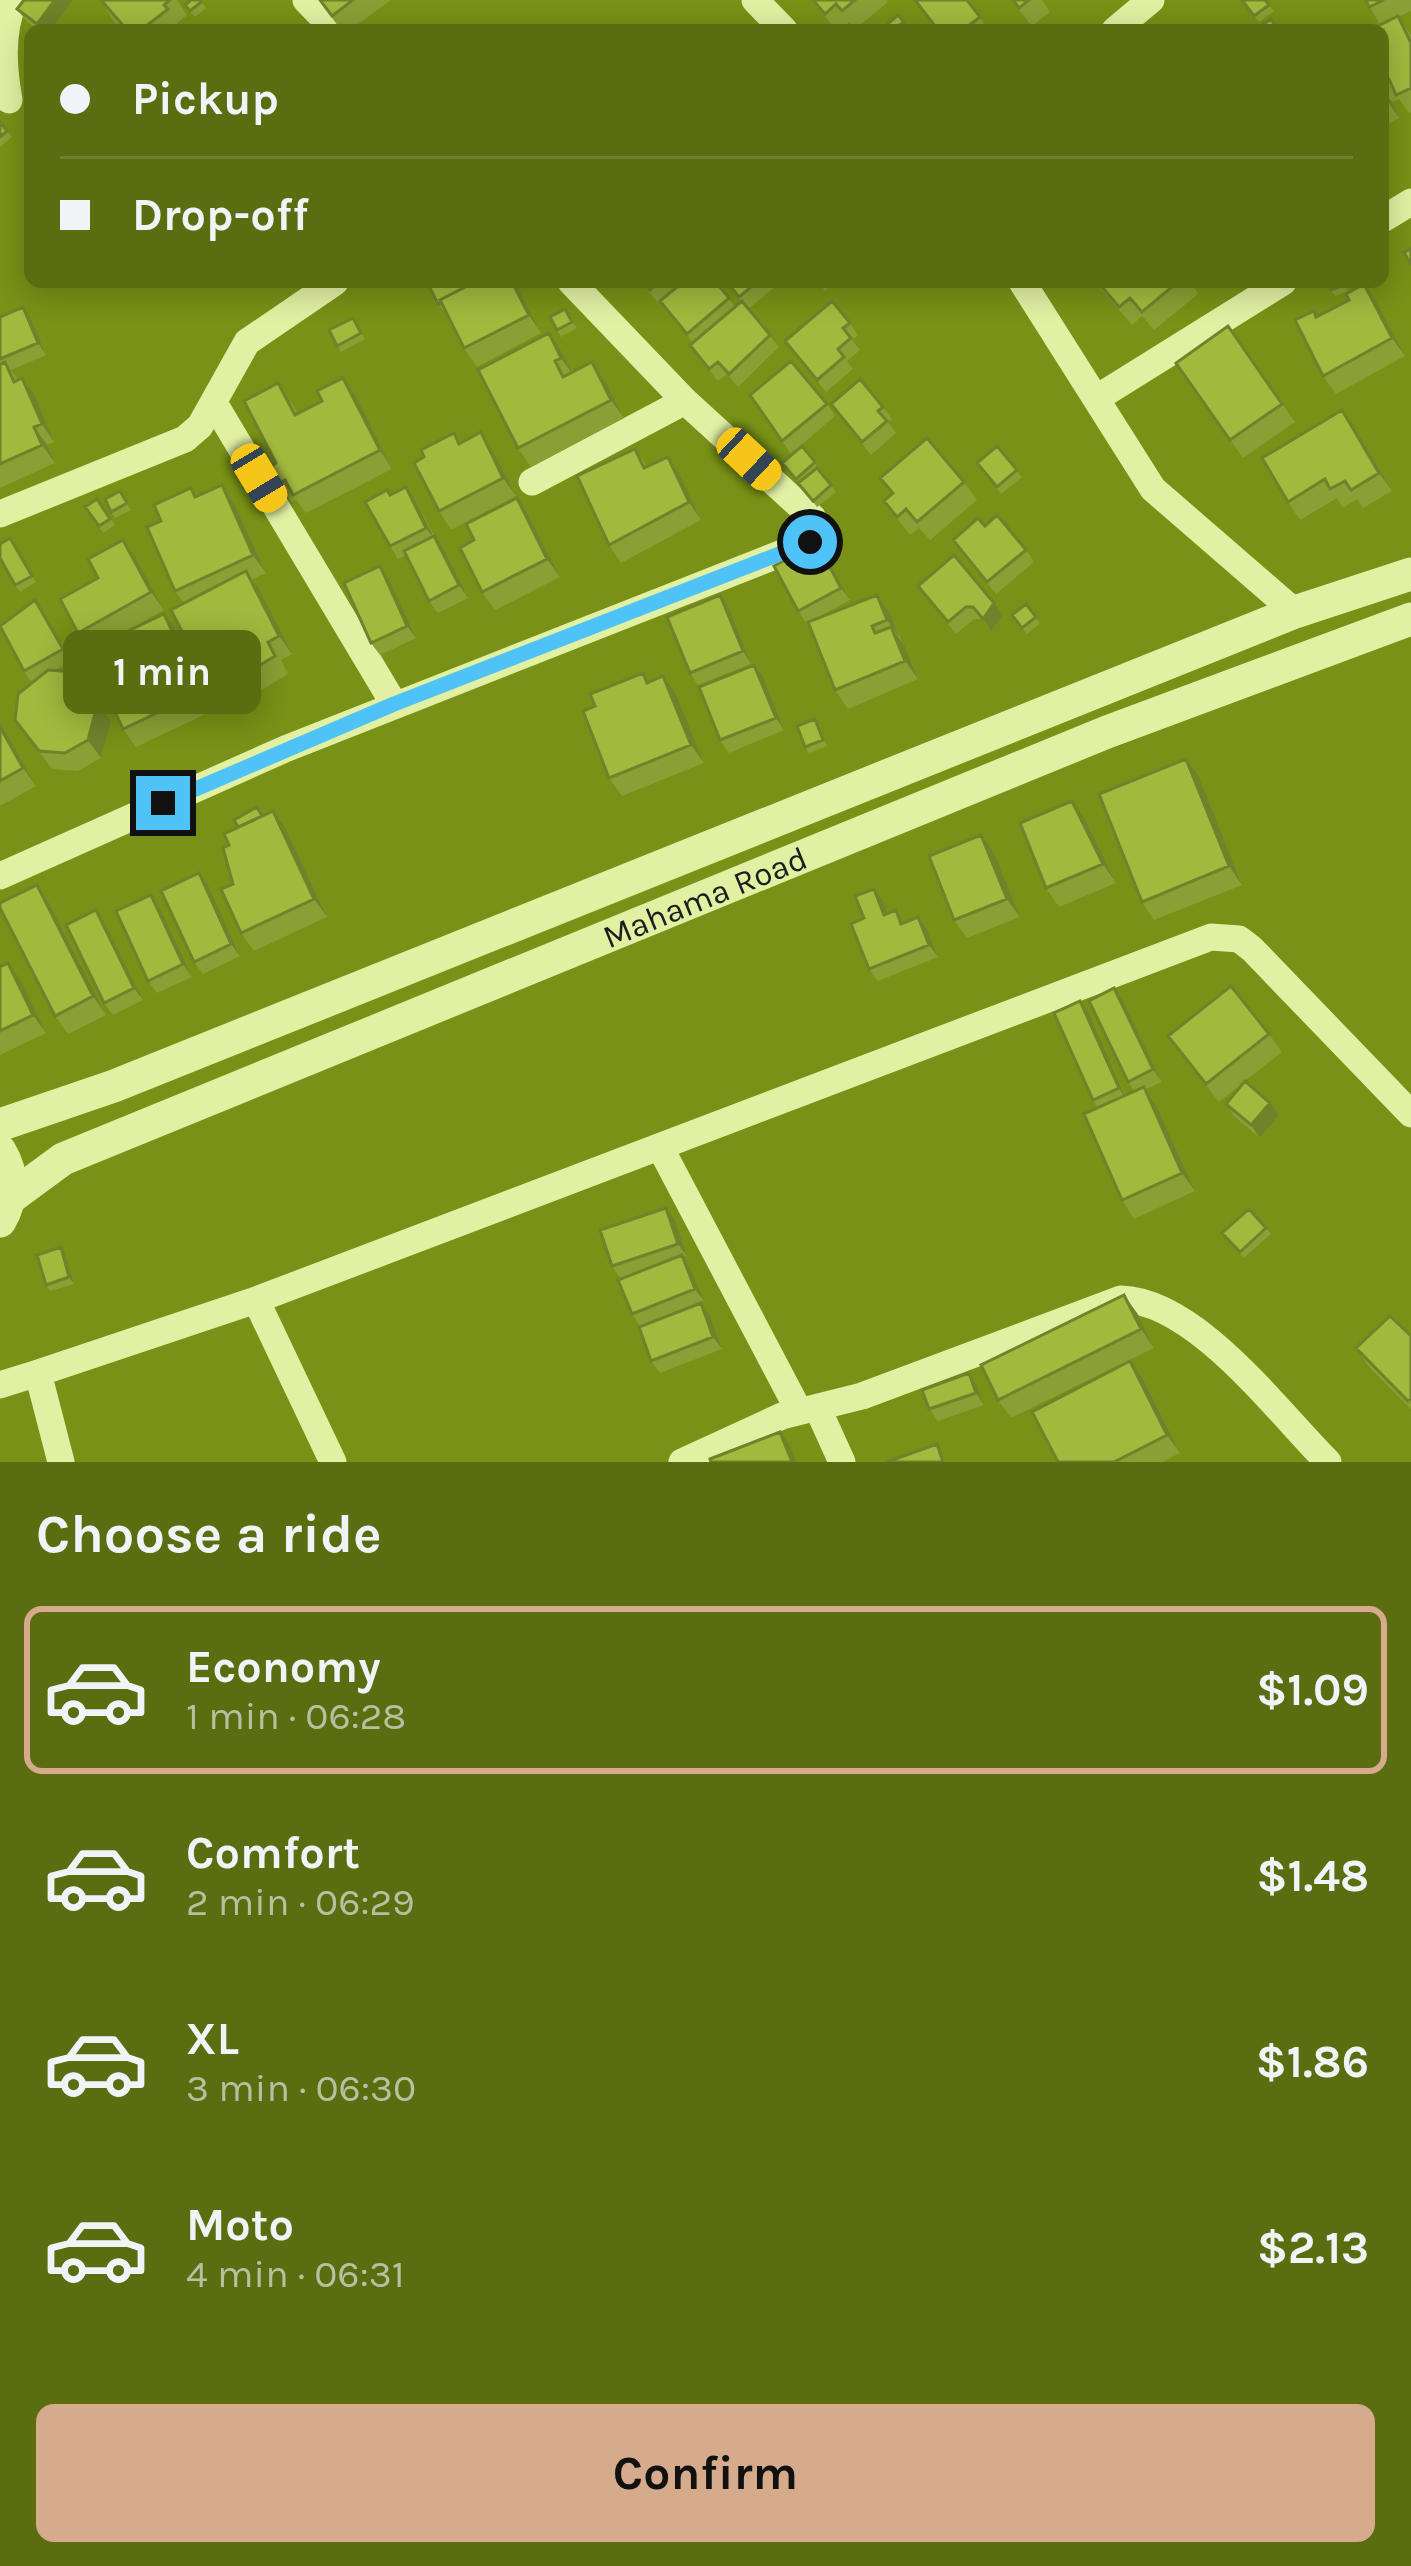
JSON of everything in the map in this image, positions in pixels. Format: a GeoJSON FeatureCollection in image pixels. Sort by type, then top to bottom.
{"type":"FeatureCollection","features":[{"type":"Feature","properties":{"kind":"street"},"geometry":{"type":"LineString","coordinates":[[8,100],[1,56],[7,12],[15,0]]}},
{"type":"Feature","properties":{"kind":"street"},"geometry":{"type":"LineString","coordinates":[[306,0],[329,24]]}},
{"type":"Feature","properties":{"kind":"street"},"geometry":{"type":"LineString","coordinates":[[754,0],[778,24]]}},
{"type":"Feature","properties":{"kind":"street"},"geometry":{"type":"LineString","coordinates":[[1122,24],[1151,0]]}},
{"type":"Feature","properties":{"kind":"street"},"geometry":{"type":"LineString","coordinates":[[0,514],[184,439],[214,403],[247,342],[326,288]]}},
{"type":"Feature","properties":{"kind":"street"},"geometry":{"type":"LineString","coordinates":[[0,876],[394,704],[810,542],[817,529],[813,518],[686,401],[577,288]]}},
{"type":"Feature","properties":{"kind":"street"},"geometry":{"type":"LineString","coordinates":[[1026,288],[1153,489],[1294,612]]}},
{"type":"Feature","properties":{"kind":"street"},"geometry":{"type":"LineString","coordinates":[[1096,398],[1272,288]]}},
{"type":"Feature","properties":{"kind":"street"},"geometry":{"type":"LineString","coordinates":[[532,482],[686,401]]}},
{"type":"Feature","properties":{"kind":"street"},"geometry":{"type":"LineString","coordinates":[[214,403],[394,704]]}},
{"type":"Feature","properties":{"kind":"street","name":"Mahama Road"},"geometry":{"type":"LineString","coordinates":[[0,1125],[114,1086],[1294,612],[1411,574]]}},
{"type":"Feature","properties":{"kind":"street","name":"Mahama Road"},"geometry":{"type":"LineString","coordinates":[[5,1210],[63,1159],[1107,731],[1411,620]]}},
{"type":"Feature","properties":{"kind":"street"},"geometry":{"type":"LineString","coordinates":[[0,1384],[256,1300],[1211,937],[1239,939],[1252,949],[1411,1114]]}},
{"type":"Feature","properties":{"kind":"street"},"geometry":{"type":"LineString","coordinates":[[660,1148],[842,1462]]}},
{"type":"Feature","properties":{"kind":"street"},"geometry":{"type":"LineString","coordinates":[[0,1151],[11,1179],[5,1210]]}},
{"type":"Feature","properties":{"kind":"street"},"geometry":{"type":"LineString","coordinates":[[682,1462],[809,1410],[1120,1298],[1145,1299],[1186,1320],[1328,1462]]}},
{"type":"Feature","properties":{"kind":"street"},"geometry":{"type":"LineString","coordinates":[[256,1300],[333,1462]]}},
{"type":"Feature","properties":{"kind":"street"},"geometry":{"type":"LineString","coordinates":[[38,1373],[61,1462]]}},
{"type":"Feature","properties":{"kind":"building"},"geometry":{"type":"Polygon","coordinates":[[[24,0],[55,0],[37,24],[17,9],[24,0]]]}},
{"type":"Feature","properties":{"kind":"building"},"geometry":{"type":"Polygon","coordinates":[[[101,0],[170,0],[164,5],[168,9],[149,24],[122,24],[101,0]]]}},
{"type":"Feature","properties":{"kind":"building"},"geometry":{"type":"Polygon","coordinates":[[[191,0],[201,2],[190,11],[185,5],[191,0]]]}},
{"type":"Feature","properties":{"kind":"building"},"geometry":{"type":"Polygon","coordinates":[[[320,0],[353,0],[332,16],[320,0]]]}},
{"type":"Feature","properties":{"kind":"building"},"geometry":{"type":"Polygon","coordinates":[[[813,0],[855,0],[842,11],[836,4],[825,14],[813,0]]]}},
{"type":"Feature","properties":{"kind":"building"},"geometry":{"type":"Polygon","coordinates":[[[915,0],[967,0],[980,17],[971,24],[933,24],[915,0]]]}},
{"type":"Feature","properties":{"kind":"building"},"geometry":{"type":"Polygon","coordinates":[[[1242,0],[1265,0],[1269,5],[1254,16],[1242,0]]]}},
{"type":"Feature","properties":{"kind":"building"},"geometry":{"type":"Polygon","coordinates":[[[1398,16],[1411,43],[1411,88],[1396,95],[1389,79],[1389,24],[1382,24],[1398,16]]]}},
{"type":"Feature","properties":{"kind":"building"},"geometry":{"type":"Polygon","coordinates":[[[430,288],[463,288],[440,300],[438,304],[430,288]]]}},
{"type":"Feature","properties":{"kind":"building"},"geometry":{"type":"Polygon","coordinates":[[[463,288],[515,288],[529,315],[464,348],[440,300],[463,288]]]}},
{"type":"Feature","properties":{"kind":"building"},"geometry":{"type":"Polygon","coordinates":[[[676,288],[721,288],[729,298],[687,334],[660,301],[676,288]]]}},
{"type":"Feature","properties":{"kind":"building"},"geometry":{"type":"Polygon","coordinates":[[[1103,288],[1171,288],[1142,312],[1130,298],[1119,307],[1103,288]]]}},
{"type":"Feature","properties":{"kind":"building"},"geometry":{"type":"Polygon","coordinates":[[[1366,288],[1392,338],[1323,376],[1295,320],[1314,311],[1316,317],[1349,300],[1346,294],[1366,288]]]}},
{"type":"Feature","properties":{"kind":"building"},"geometry":{"type":"Polygon","coordinates":[[[742,301],[770,335],[729,374],[718,362],[709,369],[690,345],[742,301]]]}},
{"type":"Feature","properties":{"kind":"building"},"geometry":{"type":"Polygon","coordinates":[[[832,301],[850,323],[843,328],[851,338],[838,349],[844,357],[817,380],[785,341],[832,301]]]}},
{"type":"Feature","properties":{"kind":"building"},"geometry":{"type":"Polygon","coordinates":[[[23,307],[38,343],[0,359],[0,317],[23,307]]]}},
{"type":"Feature","properties":{"kind":"building"},"geometry":{"type":"Polygon","coordinates":[[[565,309],[572,322],[557,330],[550,317],[565,309]]]}},
{"type":"Feature","properties":{"kind":"building"},"geometry":{"type":"Polygon","coordinates":[[[353,318],[361,333],[337,346],[329,330],[353,318]]]}},
{"type":"Feature","properties":{"kind":"building"},"geometry":{"type":"Polygon","coordinates":[[[1228,326],[1282,404],[1230,440],[1176,363],[1228,326]]]}},
{"type":"Feature","properties":{"kind":"building"},"geometry":{"type":"Polygon","coordinates":[[[549,333],[561,358],[555,361],[563,377],[592,362],[611,400],[518,448],[478,370],[549,333]]]}},
{"type":"Feature","properties":{"kind":"building"},"geometry":{"type":"Polygon","coordinates":[[[791,361],[827,404],[782,441],[750,395],[791,361]]]}},
{"type":"Feature","properties":{"kind":"building"},"geometry":{"type":"Polygon","coordinates":[[[5,362],[14,382],[22,378],[42,424],[34,427],[42,445],[0,464],[0,364],[5,362]]]}},
{"type":"Feature","properties":{"kind":"building"},"geometry":{"type":"Polygon","coordinates":[[[343,378],[380,450],[293,495],[285,480],[279,484],[270,467],[276,463],[244,401],[278,383],[295,415],[322,401],[317,391],[343,378]]]}},
{"type":"Feature","properties":{"kind":"building"},"geometry":{"type":"Polygon","coordinates":[[[860,379],[883,407],[878,411],[887,421],[862,442],[831,404],[860,379]]]}},
{"type":"Feature","properties":{"kind":"building"},"geometry":{"type":"Polygon","coordinates":[[[1342,410],[1379,473],[1351,490],[1345,481],[1330,489],[1325,479],[1288,502],[1262,458],[1342,410]]]}},
{"type":"Feature","properties":{"kind":"building"},"geometry":{"type":"Polygon","coordinates":[[[481,432],[503,478],[439,511],[414,463],[424,457],[421,450],[454,433],[459,444],[481,432]]]}},
{"type":"Feature","properties":{"kind":"building"},"geometry":{"type":"Polygon","coordinates":[[[927,438],[964,482],[917,522],[906,509],[897,517],[884,501],[893,493],[880,478],[927,438]]]}},
{"type":"Feature","properties":{"kind":"building"},"geometry":{"type":"Polygon","coordinates":[[[802,446],[815,462],[796,479],[782,463],[802,446]]]}},
{"type":"Feature","properties":{"kind":"building"},"geometry":{"type":"Polygon","coordinates":[[[997,446],[1017,470],[997,487],[977,463],[997,446]]]}},
{"type":"Feature","properties":{"kind":"building"},"geometry":{"type":"Polygon","coordinates":[[[635,449],[644,468],[668,457],[689,502],[609,545],[577,476],[635,449]]]}},
{"type":"Feature","properties":{"kind":"building"},"geometry":{"type":"Polygon","coordinates":[[[817,468],[831,485],[813,501],[798,483],[817,468]]]}},
{"type":"Feature","properties":{"kind":"building"},"geometry":{"type":"Polygon","coordinates":[[[222,485],[253,555],[175,591],[147,527],[161,521],[154,505],[191,488],[195,497],[222,485]]]}},
{"type":"Feature","properties":{"kind":"building"},"geometry":{"type":"Polygon","coordinates":[[[406,487],[426,528],[390,546],[365,502],[387,490],[390,495],[406,487]]]}},
{"type":"Feature","properties":{"kind":"building"},"geometry":{"type":"Polygon","coordinates":[[[120,491],[127,503],[111,512],[105,499],[120,491]]]}},
{"type":"Feature","properties":{"kind":"building"},"geometry":{"type":"Polygon","coordinates":[[[517,498],[547,559],[482,592],[460,548],[474,540],[466,524],[517,498]]]}},
{"type":"Feature","properties":{"kind":"building"},"geometry":{"type":"Polygon","coordinates":[[[97,499],[110,519],[99,526],[85,507],[97,499]]]}},
{"type":"Feature","properties":{"kind":"building"},"geometry":{"type":"Polygon","coordinates":[[[997,515],[1026,550],[987,582],[953,540],[978,518],[985,526],[997,515]]]}},
{"type":"Feature","properties":{"kind":"building"},"geometry":{"type":"Polygon","coordinates":[[[434,536],[459,585],[429,601],[404,551],[434,536]]]}},
{"type":"Feature","properties":{"kind":"building"},"geometry":{"type":"Polygon","coordinates":[[[10,538],[32,576],[15,585],[0,558],[0,544],[10,538]]]}},
{"type":"Feature","properties":{"kind":"building"},"geometry":{"type":"Polygon","coordinates":[[[123,540],[151,592],[78,633],[60,599],[98,578],[88,559],[123,540]]]}},
{"type":"Feature","properties":{"kind":"building"},"geometry":{"type":"Polygon","coordinates":[[[817,543],[841,588],[798,611],[774,566],[817,543]]]}},
{"type":"Feature","properties":{"kind":"building"},"geometry":{"type":"Polygon","coordinates":[[[954,555],[994,603],[983,619],[973,607],[966,607],[948,622],[918,586],[954,555]]]}},
{"type":"Feature","properties":{"kind":"building"},"geometry":{"type":"Polygon","coordinates":[[[380,566],[407,626],[371,643],[344,583],[380,566]]]}},
{"type":"Feature","properties":{"kind":"building"},"geometry":{"type":"Polygon","coordinates":[[[246,571],[279,636],[268,642],[275,656],[239,678],[235,670],[209,684],[171,610],[246,571]]]}},
{"type":"Feature","properties":{"kind":"building"},"geometry":{"type":"Polygon","coordinates":[[[720,595],[743,651],[690,673],[667,617],[720,595]]]}},
{"type":"Feature","properties":{"kind":"building"},"geometry":{"type":"Polygon","coordinates":[[[877,595],[887,620],[872,626],[875,633],[891,627],[905,661],[835,690],[808,622],[877,595]]]}},
{"type":"Feature","properties":{"kind":"building"},"geometry":{"type":"Polygon","coordinates":[[[35,600],[63,649],[24,671],[0,626],[35,600]]]}},
{"type":"Feature","properties":{"kind":"building"},"geometry":{"type":"Polygon","coordinates":[[[1026,604],[1036,617],[1022,628],[1012,615],[1026,604]]]}},
{"type":"Feature","properties":{"kind":"building"},"geometry":{"type":"Polygon","coordinates":[[[164,614],[201,692],[123,729],[86,651],[164,614]]]}},
{"type":"Feature","properties":{"kind":"building"},"geometry":{"type":"Polygon","coordinates":[[[754,665],[776,718],[720,740],[699,687],[754,665]]]}},
{"type":"Feature","properties":{"kind":"building"},"geometry":{"type":"Polygon","coordinates":[[[48,670],[74,672],[98,702],[88,740],[65,753],[39,751],[15,720],[18,694],[48,670]]]}},
{"type":"Feature","properties":{"kind":"building"},"geometry":{"type":"Polygon","coordinates":[[[643,673],[647,683],[663,676],[691,745],[609,778],[583,711],[595,706],[590,694],[643,673]]]}},
{"type":"Feature","properties":{"kind":"building"},"geometry":{"type":"Polygon","coordinates":[[[815,719],[823,740],[805,747],[797,726],[815,719]]]}},
{"type":"Feature","properties":{"kind":"building"},"geometry":{"type":"Polygon","coordinates":[[[0,727],[23,768],[0,781],[0,727]]]}},
{"type":"Feature","properties":{"kind":"building"},"geometry":{"type":"Polygon","coordinates":[[[1186,759],[1229,866],[1142,902],[1099,794],[1186,759]]]}},
{"type":"Feature","properties":{"kind":"building"},"geometry":{"type":"Polygon","coordinates":[[[1072,801],[1103,864],[1046,888],[1020,823],[1072,801]]]}},
{"type":"Feature","properties":{"kind":"building"},"geometry":{"type":"Polygon","coordinates":[[[257,807],[262,816],[238,827],[234,820],[257,807]]]}},
{"type":"Feature","properties":{"kind":"building"},"geometry":{"type":"Polygon","coordinates":[[[273,811],[314,899],[241,933],[221,889],[233,884],[224,834],[273,811]]]}},
{"type":"Feature","properties":{"kind":"building"},"geometry":{"type":"Polygon","coordinates":[[[981,835],[1007,899],[954,920],[929,856],[981,835]]]}},
{"type":"Feature","properties":{"kind":"building"},"geometry":{"type":"Polygon","coordinates":[[[199,873],[231,944],[194,962],[161,891],[199,873]]]}},
{"type":"Feature","properties":{"kind":"building"},"geometry":{"type":"Polygon","coordinates":[[[37,885],[93,996],[55,1016],[0,908],[0,903],[37,885]]]}},
{"type":"Feature","properties":{"kind":"building"},"geometry":{"type":"Polygon","coordinates":[[[874,889],[884,915],[896,910],[901,924],[918,917],[929,945],[869,969],[851,924],[864,918],[855,896],[874,889]]]}},
{"type":"Feature","properties":{"kind":"building"},"geometry":{"type":"Polygon","coordinates":[[[151,895],[183,964],[148,981],[116,911],[151,895]]]}},
{"type":"Feature","properties":{"kind":"building"},"geometry":{"type":"Polygon","coordinates":[[[96,910],[134,988],[104,1003],[66,925],[96,910]]]}},
{"type":"Feature","properties":{"kind":"building"},"geometry":{"type":"Polygon","coordinates":[[[8,963],[33,1015],[0,1031],[0,967],[8,963]]]}},
{"type":"Feature","properties":{"kind":"building"},"geometry":{"type":"Polygon","coordinates":[[[1231,986],[1269,1034],[1206,1084],[1168,1036],[1231,986]]]}},
{"type":"Feature","properties":{"kind":"building"},"geometry":{"type":"Polygon","coordinates":[[[1114,988],[1153,1069],[1128,1082],[1089,1001],[1114,988]]]}},
{"type":"Feature","properties":{"kind":"building"},"geometry":{"type":"Polygon","coordinates":[[[1080,1001],[1119,1088],[1093,1100],[1054,1013],[1080,1001]]]}},
{"type":"Feature","properties":{"kind":"building"},"geometry":{"type":"Polygon","coordinates":[[[1245,1081],[1270,1103],[1251,1125],[1226,1104],[1245,1081]]]}},
{"type":"Feature","properties":{"kind":"building"},"geometry":{"type":"Polygon","coordinates":[[[1144,1087],[1182,1173],[1122,1200],[1084,1114],[1144,1087]]]}},
{"type":"Feature","properties":{"kind":"building"},"geometry":{"type":"Polygon","coordinates":[[[666,1208],[678,1244],[612,1266],[600,1230],[666,1208]]]}},
{"type":"Feature","properties":{"kind":"building"},"geometry":{"type":"Polygon","coordinates":[[[1249,1209],[1266,1228],[1240,1252],[1222,1233],[1249,1209]]]}},
{"type":"Feature","properties":{"kind":"building"},"geometry":{"type":"Polygon","coordinates":[[[61,1247],[69,1277],[46,1285],[37,1255],[61,1247]]]}},
{"type":"Feature","properties":{"kind":"building"},"geometry":{"type":"Polygon","coordinates":[[[682,1255],[695,1289],[632,1314],[618,1280],[682,1255]]]}},
{"type":"Feature","properties":{"kind":"building"},"geometry":{"type":"Polygon","coordinates":[[[1124,1295],[1141,1329],[998,1400],[981,1365],[1124,1295]]]}},
{"type":"Feature","properties":{"kind":"building"},"geometry":{"type":"Polygon","coordinates":[[[701,1303],[713,1337],[651,1361],[639,1327],[701,1303]]]}},
{"type":"Feature","properties":{"kind":"building"},"geometry":{"type":"Polygon","coordinates":[[[1390,1316],[1411,1336],[1408,1401],[1356,1348],[1390,1316]]]}},
{"type":"Feature","properties":{"kind":"building"},"geometry":{"type":"Polygon","coordinates":[[[1130,1361],[1167,1435],[1114,1462],[1058,1462],[1032,1412],[1130,1361]]]}},
{"type":"Feature","properties":{"kind":"building"},"geometry":{"type":"Polygon","coordinates":[[[969,1373],[976,1393],[929,1409],[922,1390],[969,1373]]]}},
{"type":"Feature","properties":{"kind":"building"},"geometry":{"type":"Polygon","coordinates":[[[780,1432],[792,1462],[711,1462],[710,1459],[780,1432]]]}},
{"type":"Feature","properties":{"kind":"building"},"geometry":{"type":"Polygon","coordinates":[[[937,1444],[943,1462],[887,1462],[937,1444]]]}},
{"type":"Feature","properties":{"kind":"route"},"geometry":{"type":"LineString","coordinates":[[163,803],[394,704],[810,542]]}}]}
